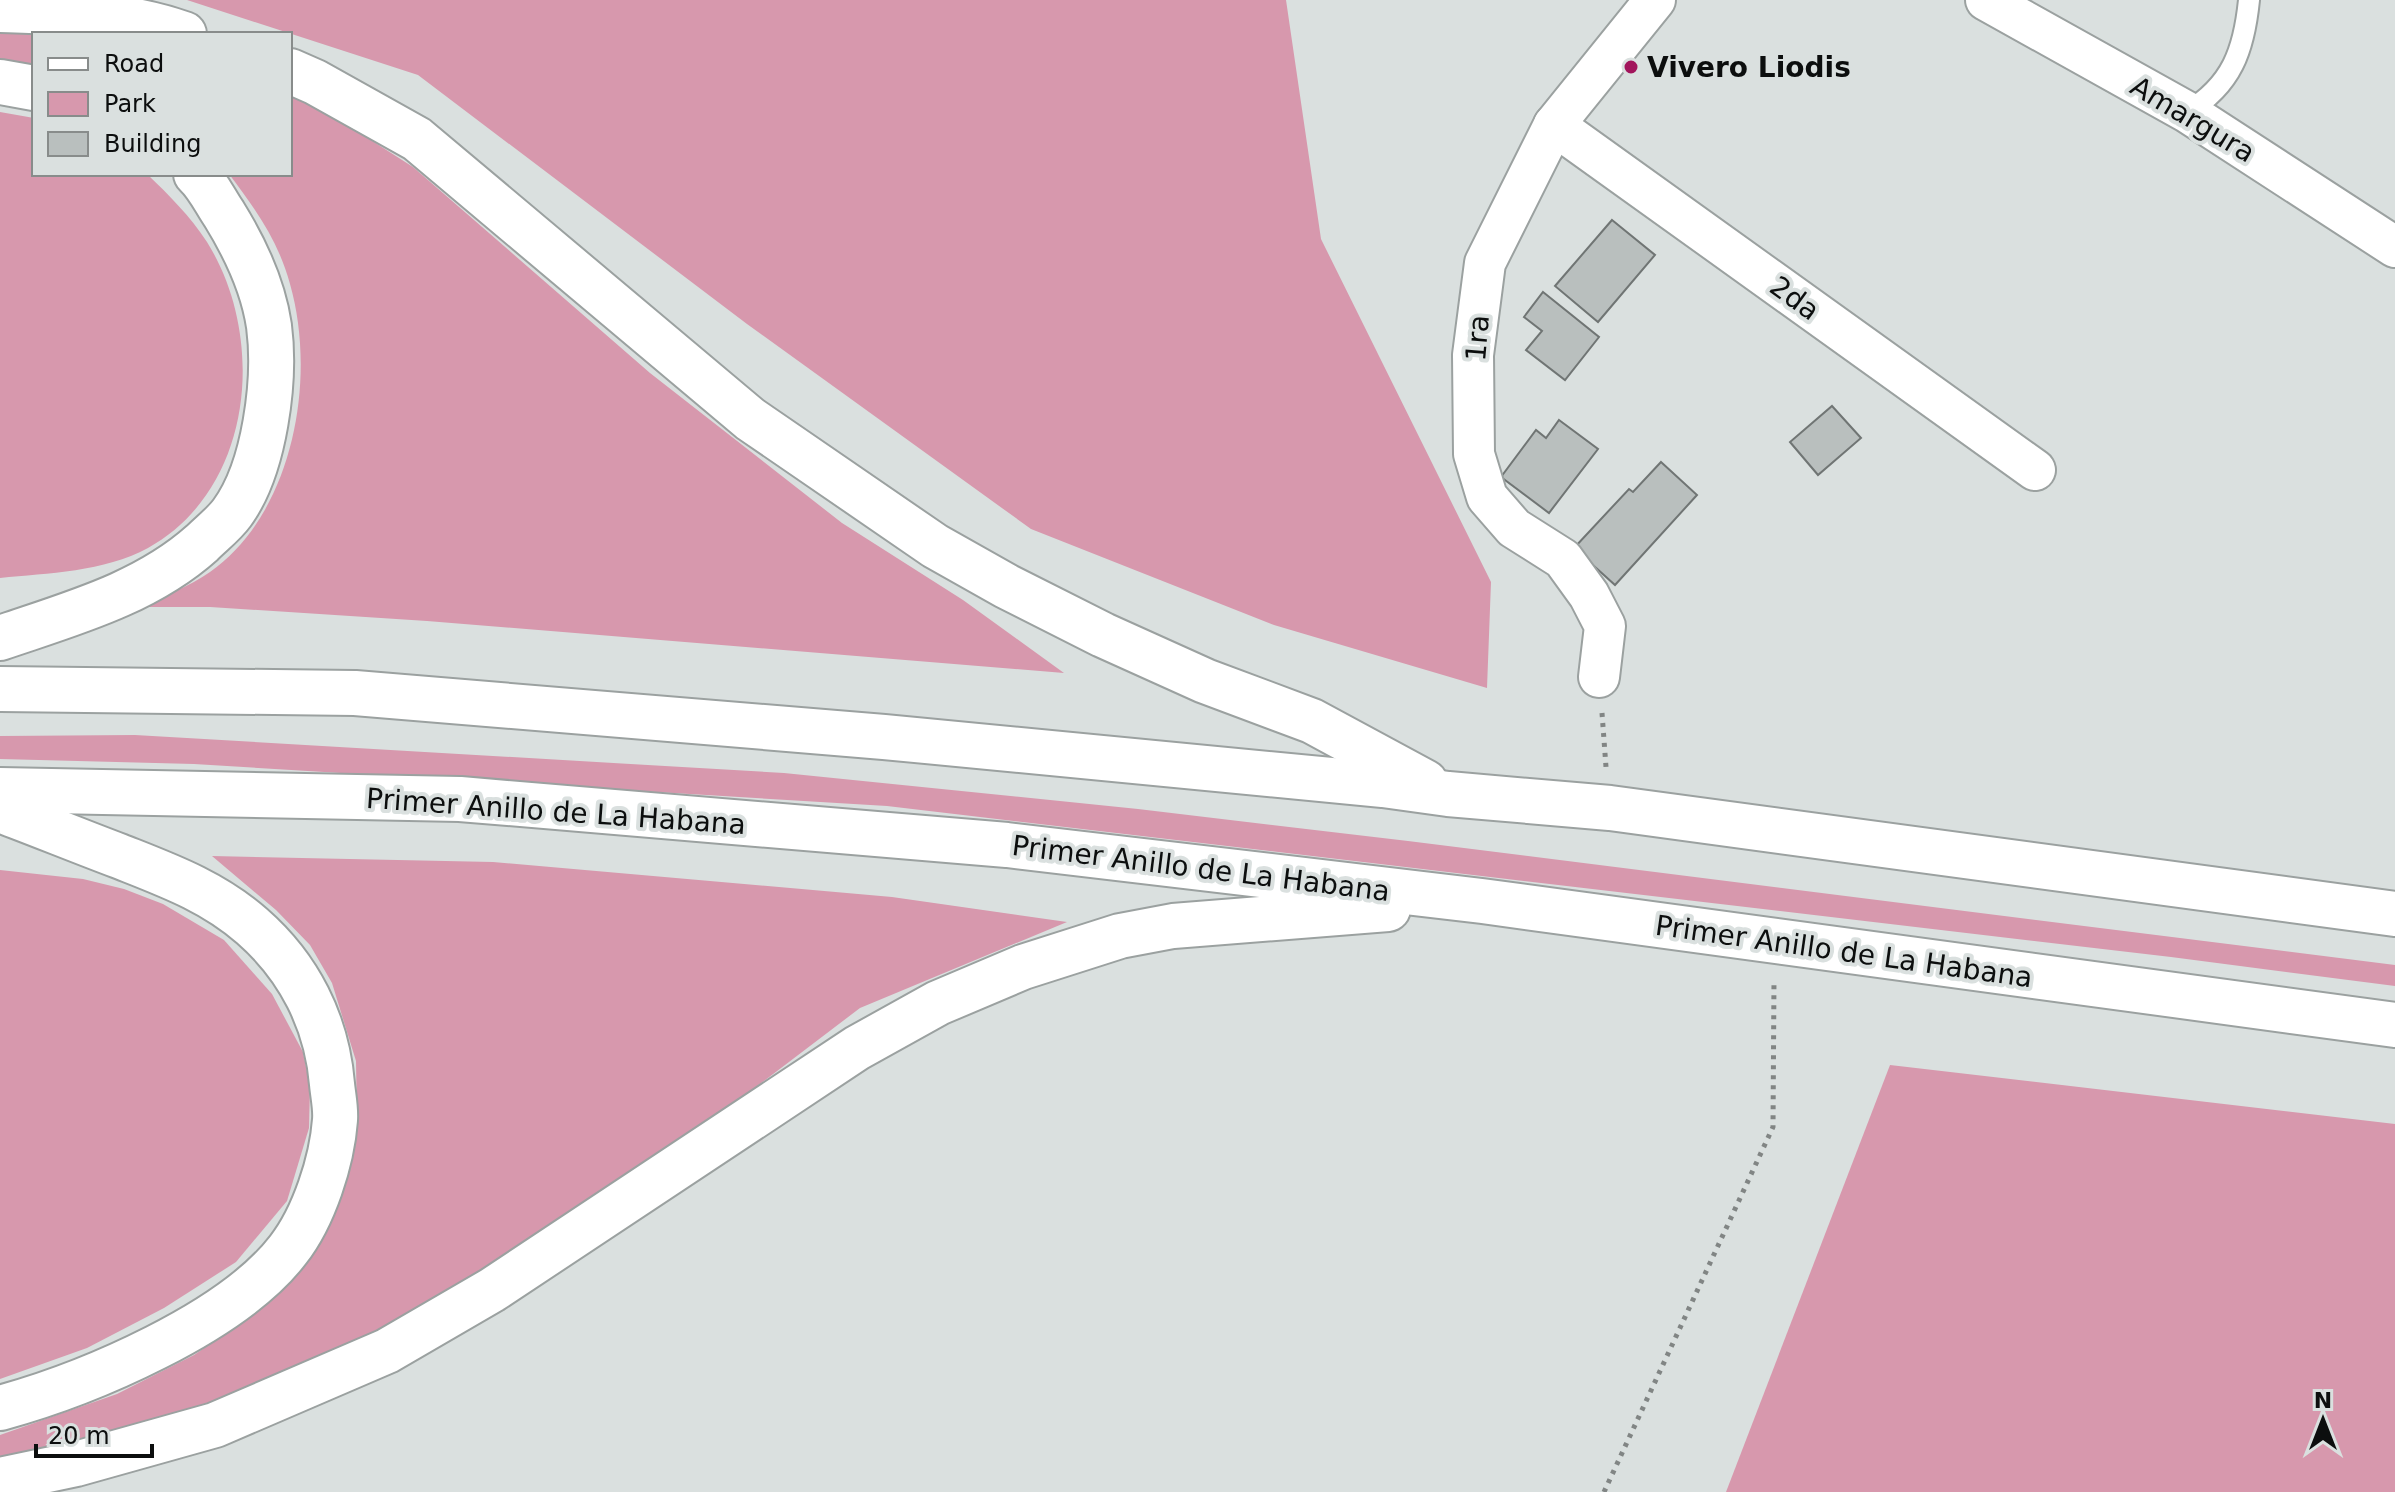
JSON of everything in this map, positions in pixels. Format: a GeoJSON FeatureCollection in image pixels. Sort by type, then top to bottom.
{"type":"FeatureCollection","features":[{"type":"Feature","properties":{"kind":"highway"},"geometry":{"type":"LineString","coordinates":[[0,10],[106,16],[178,32]]}},
{"type":"Feature","properties":{"kind":"highway"},"geometry":{"type":"LineString","coordinates":[[292,72],[417,139],[750,419],[935,546],[1103,635],[1205,681],[1312,721],[1448,794]]}},
{"type":"Feature","properties":{"kind":"highway"},"geometry":{"type":"LineString","coordinates":[[0,82],[32,88]]}},
{"type":"Feature","properties":{"kind":"highway"},"geometry":{"type":"LineString","coordinates":[[0,638],[97,604],[141,586],[170,569],[231,514],[251,476],[262,436],[267,399],[269,325],[258,282],[242,243],[197,176]]}},
{"type":"Feature","properties":{"kind":"highway"},"geometry":{"type":"LineString","coordinates":[[0,689],[355,693],[900,738],[1610,808],[2395,914]]}},
{"type":"Feature","properties":{"kind":"highway","name":"Primer Anillo de La Habana"},"geometry":{"type":"LineString","coordinates":[[0,790],[460,799],[1007,845],[1482,901],[2395,1025]]}},
{"type":"Feature","properties":{"kind":"highway"},"geometry":{"type":"LineString","coordinates":[[0,810],[195,885],[252,926],[290,966],[314,1005],[331,1063],[335,1119],[322,1188],[290,1248],[261,1279],[225,1307],[149,1350],[60,1390],[0,1408]]}},
{"type":"Feature","properties":{"kind":"highway"},"geometry":{"type":"LineString","coordinates":[[0,1480],[76,1464],[215,1425],[387,1351],[492,1290],[857,1048],[938,1003],[1023,967],[1120,936],[1173,926],[1482,901]]}},
{"type":"Feature","properties":{"kind":"street","name":"1ra"},"geometry":{"type":"LineString","coordinates":[[1599,677],[1605,626],[1589,595],[1563,559],[1514,528],[1487,497],[1474,454],[1473,355],[1485,263],[1554,125],[1655,0]]}},
{"type":"Feature","properties":{"kind":"street","name":"Amargura"},"geometry":{"type":"LineString","coordinates":[[1986,0],[2187,112],[2395,247]]}},
{"type":"Feature","properties":{"kind":"street","name":"2da"},"geometry":{"type":"LineString","coordinates":[[1554,125],[2035,470]]}},
{"type":"Feature","properties":{"kind":"lane"},"geometry":{"type":"LineString","coordinates":[[2187,112],[2206,101],[2221,86],[2237,58],[2246,32],[2249,0]]}},
{"type":"Feature","properties":{"kind":"path"},"geometry":{"type":"LineString","coordinates":[[1599,677],[1610,808]]}},
{"type":"Feature","properties":{"kind":"path"},"geometry":{"type":"LineString","coordinates":[[1604,1492],[1773,1127],[1775,943]]}},
{"type":"Feature","properties":{"kind":"green space"},"geometry":{"type":"Polygon","coordinates":[[[187,0],[1286,0],[1321,239],[1491,582],[1487,688],[1274,625],[1031,529],[747,324],[418,75],[187,0]]]}},
{"type":"Feature","properties":{"kind":"green space"},"geometry":{"type":"Polygon","coordinates":[[[0,31],[32,33],[32,71],[0,66],[0,31]]]}},
{"type":"Feature","properties":{"kind":"green space"},"geometry":{"type":"Polygon","coordinates":[[[292,96],[352,128],[413,167],[650,373],[842,523],[963,600],[1064,673],[427,621],[210,607],[139,607],[202,577],[239,547],[262,515],[279,480],[292,441],[299,401],[301,360],[298,321],[285,268],[273,239],[230,176],[292,176],[292,96]]]}},
{"type":"Feature","properties":{"kind":"green space"},"geometry":{"type":"Polygon","coordinates":[[[0,112],[32,118],[32,176],[149,176],[171,198],[207,242],[226,280],[238,322],[243,365],[240,409],[229,451],[210,489],[183,522],[148,548],[113,562],[76,570],[0,578],[0,112]]]}},
{"type":"Feature","properties":{"kind":"green space"},"geometry":{"type":"Polygon","coordinates":[[[135,735],[784,773],[1138,809],[2395,965],[2395,986],[887,806],[194,764],[0,759],[0,736],[135,735]]]}},
{"type":"Feature","properties":{"kind":"green space"},"geometry":{"type":"Polygon","coordinates":[[[212,856],[493,862],[892,897],[1067,922],[860,1008],[611,1197],[414,1318],[234,1397],[0,1464],[0,1435],[117,1394],[194,1355],[241,1323],[282,1286],[345,1183],[357,1125],[356,1061],[332,983],[310,945],[276,910],[212,856]]]}},
{"type":"Feature","properties":{"kind":"green space"},"geometry":{"type":"Polygon","coordinates":[[[0,870],[83,879],[124,889],[163,904],[224,940],[272,994],[303,1052],[310,1087],[309,1128],[287,1201],[236,1262],[164,1308],[87,1348],[0,1379],[0,870]]]}},
{"type":"Feature","properties":{"kind":"green space"},"geometry":{"type":"Polygon","coordinates":[[[1890,1065],[2395,1124],[2395,1492],[1726,1492],[1890,1065]]]}},
{"type":"Feature","properties":{"kind":"building"},"geometry":{"type":"Polygon","coordinates":[[[1612,220],[1655,255],[1598,322],[1555,286],[1612,220]]]}},
{"type":"Feature","properties":{"kind":"building"},"geometry":{"type":"Polygon","coordinates":[[[1543,292],[1599,337],[1565,380],[1526,350],[1542,331],[1524,317],[1543,292]]]}},
{"type":"Feature","properties":{"kind":"building"},"geometry":{"type":"Polygon","coordinates":[[[1832,406],[1861,438],[1818,475],[1790,442],[1832,406]]]}},
{"type":"Feature","properties":{"kind":"building"},"geometry":{"type":"Polygon","coordinates":[[[1559,420],[1598,449],[1549,513],[1501,477],[1536,430],[1546,438],[1559,420]]]}},
{"type":"Feature","properties":{"kind":"building"},"geometry":{"type":"Polygon","coordinates":[[[1661,462],[1697,495],[1615,585],[1574,548],[1629,489],[1633,492],[1661,462]]]}},
{"type":"Feature","properties":{"kind":"place","name":"Vivero Liodis"},"geometry":{"type":"Point","coordinates":[1631,67]}}]}
